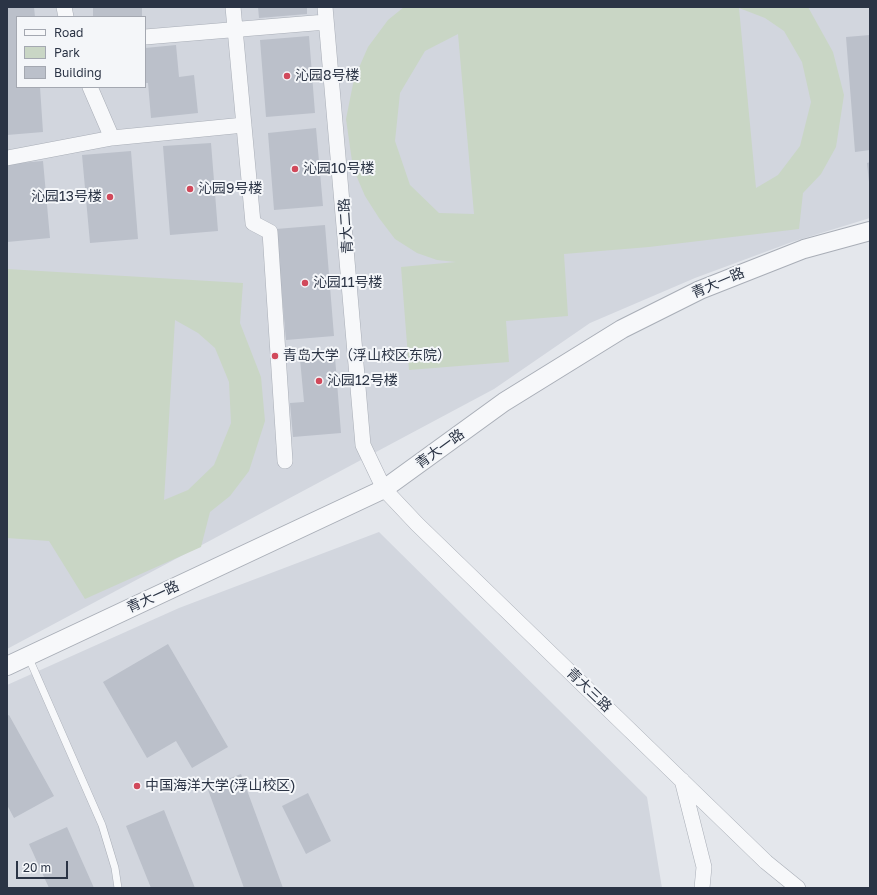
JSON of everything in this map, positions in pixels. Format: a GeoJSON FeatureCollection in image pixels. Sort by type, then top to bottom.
{"type":"FeatureCollection","features":[{"type":"Feature","properties":{"kind":"street"},"geometry":{"type":"LineString","coordinates":[[233,7],[254,223],[270,232],[285,461]]}},
{"type":"Feature","properties":{"kind":"street"},"geometry":{"type":"LineString","coordinates":[[146,37],[235,30],[327,12]]}},
{"type":"Feature","properties":{"kind":"street","name":"青大三路"},"geometry":{"type":"LineString","coordinates":[[327,12],[363,445],[384,488],[422,529],[766,862],[798,888]]}},
{"type":"Feature","properties":{"kind":"street"},"geometry":{"type":"LineString","coordinates":[[90,88],[112,138]]}},
{"type":"Feature","properties":{"kind":"street"},"geometry":{"type":"LineString","coordinates":[[7,158],[112,138],[244,125]]}},
{"type":"Feature","properties":{"kind":"street","name":"青大一路"},"geometry":{"type":"LineString","coordinates":[[7,666],[384,488],[504,402],[622,329],[713,284],[804,249],[870,231]]}},
{"type":"Feature","properties":{"kind":"street"},"geometry":{"type":"LineString","coordinates":[[682,780],[704,867],[702,888]]}},
{"type":"Feature","properties":{"kind":"lane"},"geometry":{"type":"LineString","coordinates":[[28,656],[102,826],[115,868],[118,888]]}},
{"type":"Feature","properties":{"kind":"shaded area","name":"青岛大学（浮山校区东院）"},"geometry":{"type":"Polygon","coordinates":[[[7,7],[870,7],[870,218],[792,242],[695,278],[590,323],[494,389],[7,649],[7,7]]]}},
{"type":"Feature","properties":{"kind":"shaded area"},"geometry":{"type":"Polygon","coordinates":[[[379,532],[647,797],[662,888],[7,888],[7,685],[179,608],[379,532]]]}},
{"type":"Feature","properties":{"kind":"green space"},"geometry":{"type":"Polygon","coordinates":[[[404,7],[808,7],[833,52],[844,95],[836,147],[821,174],[803,193],[799,229],[649,247],[564,254],[568,316],[506,321],[509,362],[409,370],[401,267],[456,262],[437,260],[417,253],[395,239],[365,196],[353,168],[346,119],[354,79],[368,47],[388,20],[404,7]],[[739,8],[756,188],[778,175],[800,146],[811,102],[802,62],[784,31],[765,18],[739,8]],[[458,34],[425,51],[400,93],[395,141],[410,185],[439,213],[474,214],[458,34]]]}},
{"type":"Feature","properties":{"kind":"green space"},"geometry":{"type":"Polygon","coordinates":[[[7,269],[243,283],[240,323],[261,377],[265,421],[249,471],[230,496],[210,512],[201,547],[85,599],[49,541],[7,538],[7,269]],[[175,320],[164,500],[188,490],[214,465],[231,423],[229,382],[215,348],[198,333],[175,320]]]}},
{"type":"Feature","properties":{"kind":"building"},"geometry":{"type":"Polygon","coordinates":[[[7,7],[34,7],[35,16],[16,16],[16,88],[40,88],[43,132],[7,135],[7,7]]]}},
{"type":"Feature","properties":{"kind":"building"},"geometry":{"type":"Polygon","coordinates":[[[93,7],[142,7],[142,16],[93,16],[93,7]]]}},
{"type":"Feature","properties":{"kind":"building"},"geometry":{"type":"Polygon","coordinates":[[[258,7],[307,7],[307,14],[259,18],[258,7]]]}},
{"type":"Feature","properties":{"kind":"building"},"geometry":{"type":"Polygon","coordinates":[[[870,35],[870,150],[855,152],[846,37],[870,35]]]}},
{"type":"Feature","properties":{"kind":"building","name":"沁园8号楼"},"geometry":{"type":"Polygon","coordinates":[[[309,36],[315,113],[266,117],[260,40],[309,36]]]}},
{"type":"Feature","properties":{"kind":"building"},"geometry":{"type":"Polygon","coordinates":[[[176,45],[179,77],[194,75],[198,113],[151,118],[148,83],[146,83],[146,48],[176,45]]]}},
{"type":"Feature","properties":{"kind":"building","name":"沁园10号楼"},"geometry":{"type":"Polygon","coordinates":[[[316,128],[323,206],[274,210],[268,133],[316,128]]]}},
{"type":"Feature","properties":{"kind":"building","name":"沁园9号楼"},"geometry":{"type":"Polygon","coordinates":[[[211,143],[218,231],[170,235],[163,146],[211,143]]]}},
{"type":"Feature","properties":{"kind":"building","name":"沁园13号楼"},"geometry":{"type":"Polygon","coordinates":[[[131,151],[138,239],[90,243],[82,155],[131,151]]]}},
{"type":"Feature","properties":{"kind":"building"},"geometry":{"type":"Polygon","coordinates":[[[43,161],[50,238],[7,242],[7,164],[43,161]]]}},
{"type":"Feature","properties":{"kind":"building"},"geometry":{"type":"Polygon","coordinates":[[[870,162],[870,182],[869,182],[867,163],[870,162]]]}},
{"type":"Feature","properties":{"kind":"building","name":"沁园11号楼"},"geometry":{"type":"Polygon","coordinates":[[[325,225],[334,336],[286,340],[276,229],[325,225]]]}},
{"type":"Feature","properties":{"kind":"building","name":"沁园12号楼"},"geometry":{"type":"Polygon","coordinates":[[[335,357],[341,433],[293,437],[290,403],[304,402],[300,359],[335,357]]]}},
{"type":"Feature","properties":{"kind":"building"},"geometry":{"type":"Polygon","coordinates":[[[168,644],[228,747],[192,768],[176,741],[147,758],[103,682],[168,644]]]}},
{"type":"Feature","properties":{"kind":"building"},"geometry":{"type":"Polygon","coordinates":[[[9,715],[54,796],[14,818],[7,805],[7,716],[9,715]]]}},
{"type":"Feature","properties":{"kind":"building"},"geometry":{"type":"Polygon","coordinates":[[[241,774],[283,888],[244,888],[207,787],[241,774]]]}},
{"type":"Feature","properties":{"kind":"building"},"geometry":{"type":"Polygon","coordinates":[[[308,793],[331,841],[306,854],[282,806],[308,793]]]}},
{"type":"Feature","properties":{"kind":"building"},"geometry":{"type":"Polygon","coordinates":[[[164,810],[195,888],[151,888],[126,826],[164,810]]]}},
{"type":"Feature","properties":{"kind":"building"},"geometry":{"type":"Polygon","coordinates":[[[67,827],[94,888],[49,888],[29,844],[67,827]]]}},
{"type":"Feature","properties":{"kind":"place","name":"沁园8号楼"},"geometry":{"type":"Point","coordinates":[287,76]}},
{"type":"Feature","properties":{"kind":"place","name":"沁园10号楼"},"geometry":{"type":"Point","coordinates":[295,169]}},
{"type":"Feature","properties":{"kind":"place","name":"沁园9号楼"},"geometry":{"type":"Point","coordinates":[190,189]}},
{"type":"Feature","properties":{"kind":"place","name":"沁园13号楼"},"geometry":{"type":"Point","coordinates":[110,197]}},
{"type":"Feature","properties":{"kind":"place","name":"沁园11号楼"},"geometry":{"type":"Point","coordinates":[305,283]}},
{"type":"Feature","properties":{"kind":"place","name":"青岛大学（浮山校区东院）"},"geometry":{"type":"Point","coordinates":[275,356]}},
{"type":"Feature","properties":{"kind":"place","name":"沁园12号楼"},"geometry":{"type":"Point","coordinates":[319,381]}},
{"type":"Feature","properties":{"kind":"place","name":"中国海洋大学(浮山校区)"},"geometry":{"type":"Point","coordinates":[137,786]}}]}
